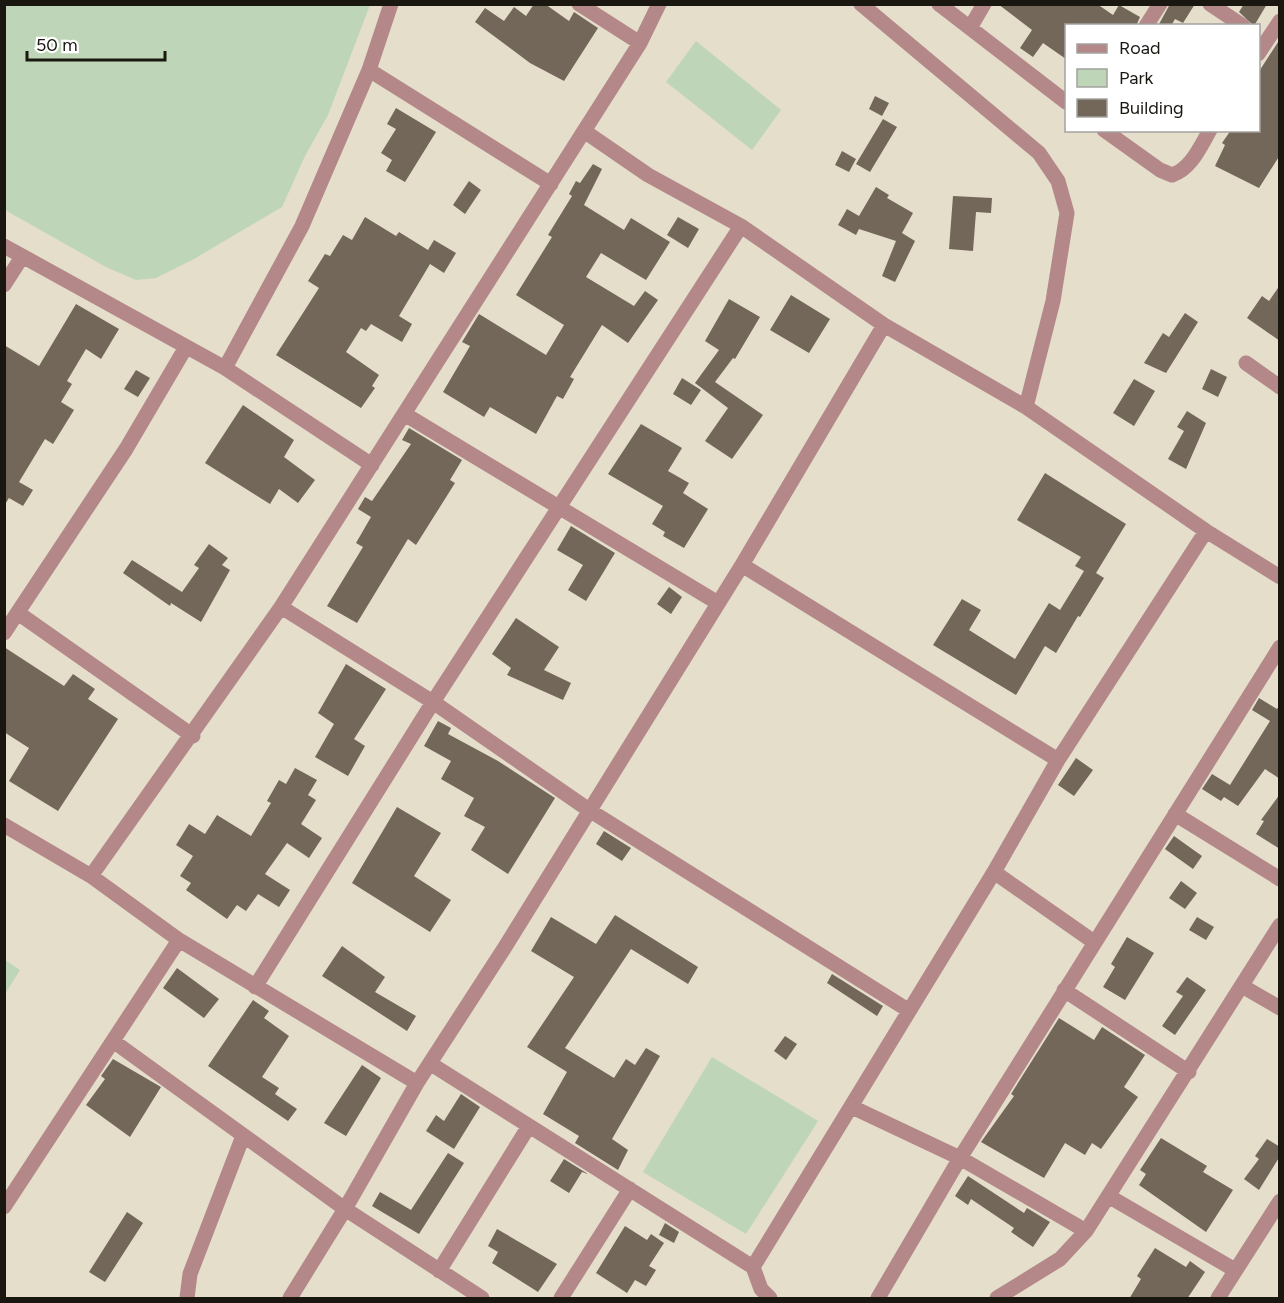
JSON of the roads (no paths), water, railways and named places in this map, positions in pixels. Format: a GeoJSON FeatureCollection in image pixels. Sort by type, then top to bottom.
{"type":"FeatureCollection","features":[{"type":"Feature","properties":{"kind":"street"},"geometry":{"type":"LineString","coordinates":[[225,368],[302,226],[369,70],[391,4]]}},
{"type":"Feature","properties":{"kind":"street"},"geometry":{"type":"LineString","coordinates":[[579,4],[640,43]]}},
{"type":"Feature","properties":{"kind":"street"},"geometry":{"type":"LineString","coordinates":[[91,876],[193,736],[281,608],[406,415],[640,43],[658,4]]}},
{"type":"Feature","properties":{"kind":"street"},"geometry":{"type":"LineString","coordinates":[[861,4],[1039,153],[1058,181],[1067,213],[1062,260],[1026,406]]}},
{"type":"Feature","properties":{"kind":"street"},"geometry":{"type":"LineString","coordinates":[[939,4],[1065,101]]}},
{"type":"Feature","properties":{"kind":"street"},"geometry":{"type":"LineString","coordinates":[[969,28],[984,4]]}},
{"type":"Feature","properties":{"kind":"street"},"geometry":{"type":"LineString","coordinates":[[1147,24],[1160,4]]}},
{"type":"Feature","properties":{"kind":"street"},"geometry":{"type":"LineString","coordinates":[[1210,4],[1240,24]]}},
{"type":"Feature","properties":{"kind":"street"},"geometry":{"type":"LineString","coordinates":[[1266,45],[1280,21]]}},
{"type":"Feature","properties":{"kind":"street"},"geometry":{"type":"LineString","coordinates":[[369,70],[551,184]]}},
{"type":"Feature","properties":{"kind":"street"},"geometry":{"type":"LineString","coordinates":[[584,131],[648,175],[741,226],[884,325],[1026,406],[1206,531],[1280,577]]}},
{"type":"Feature","properties":{"kind":"street"},"geometry":{"type":"LineString","coordinates":[[1107,132],[1160,170],[1172,175],[1181,172],[1189,164],[1209,132]]}},
{"type":"Feature","properties":{"kind":"street"},"geometry":{"type":"LineString","coordinates":[[255,987],[433,702],[741,226]]}},
{"type":"Feature","properties":{"kind":"street"},"geometry":{"type":"LineString","coordinates":[[4,246],[225,368],[372,465]]}},
{"type":"Feature","properties":{"kind":"street"},"geometry":{"type":"LineString","coordinates":[[4,285],[22,257]]}},
{"type":"Feature","properties":{"kind":"street"},"geometry":{"type":"LineString","coordinates":[[290,1299],[417,1083],[742,565],[884,325]]}},
{"type":"Feature","properties":{"kind":"street"},"geometry":{"type":"LineString","coordinates":[[4,633],[126,449],[186,347]]}},
{"type":"Feature","properties":{"kind":"street"},"geometry":{"type":"LineString","coordinates":[[1246,363],[1280,387]]}},
{"type":"Feature","properties":{"kind":"street"},"geometry":{"type":"LineString","coordinates":[[406,415],[561,506],[718,603]]}},
{"type":"Feature","properties":{"kind":"street"},"geometry":{"type":"LineString","coordinates":[[753,1267],[994,872],[1058,760],[1206,531]]}},
{"type":"Feature","properties":{"kind":"street"},"geometry":{"type":"LineString","coordinates":[[742,565],[1058,760]]}},
{"type":"Feature","properties":{"kind":"street"},"geometry":{"type":"LineString","coordinates":[[281,608],[433,702],[589,810],[908,1010]]}},
{"type":"Feature","properties":{"kind":"street"},"geometry":{"type":"LineString","coordinates":[[18,614],[193,736]]}},
{"type":"Feature","properties":{"kind":"street"},"geometry":{"type":"LineString","coordinates":[[878,1299],[960,1158],[1280,647]]}},
{"type":"Feature","properties":{"kind":"street"},"geometry":{"type":"LineString","coordinates":[[1175,814],[1280,879]]}},
{"type":"Feature","properties":{"kind":"street"},"geometry":{"type":"LineString","coordinates":[[4,825],[91,876],[180,940],[255,987],[417,1083]]}},
{"type":"Feature","properties":{"kind":"street"},"geometry":{"type":"LineString","coordinates":[[994,872],[1094,942]]}},
{"type":"Feature","properties":{"kind":"street"},"geometry":{"type":"LineString","coordinates":[[997,1299],[1060,1260],[1086,1231],[1189,1072],[1280,924]]}},
{"type":"Feature","properties":{"kind":"street"},"geometry":{"type":"LineString","coordinates":[[4,1207],[180,940]]}},
{"type":"Feature","properties":{"kind":"street"},"geometry":{"type":"LineString","coordinates":[[1242,986],[1280,1008]]}},
{"type":"Feature","properties":{"kind":"street"},"geometry":{"type":"LineString","coordinates":[[1064,990],[1189,1072]]}},
{"type":"Feature","properties":{"kind":"street"},"geometry":{"type":"LineString","coordinates":[[113,1041],[345,1209],[482,1299]]}},
{"type":"Feature","properties":{"kind":"street"},"geometry":{"type":"LineString","coordinates":[[430,1064],[753,1267],[762,1295]]}},
{"type":"Feature","properties":{"kind":"street"},"geometry":{"type":"LineString","coordinates":[[852,1107],[960,1158],[1086,1231]]}},
{"type":"Feature","properties":{"kind":"street"},"geometry":{"type":"LineString","coordinates":[[439,1271],[529,1126]]}},
{"type":"Feature","properties":{"kind":"street"},"geometry":{"type":"LineString","coordinates":[[187,1299],[190,1274],[243,1136]]}},
{"type":"Feature","properties":{"kind":"street"},"geometry":{"type":"LineString","coordinates":[[561,1299],[630,1189]]}},
{"type":"Feature","properties":{"kind":"street"},"geometry":{"type":"LineString","coordinates":[[1110,1197],[1235,1270]]}},
{"type":"Feature","properties":{"kind":"street"},"geometry":{"type":"LineString","coordinates":[[1225,1296],[1235,1270],[1280,1201]]}}]}
